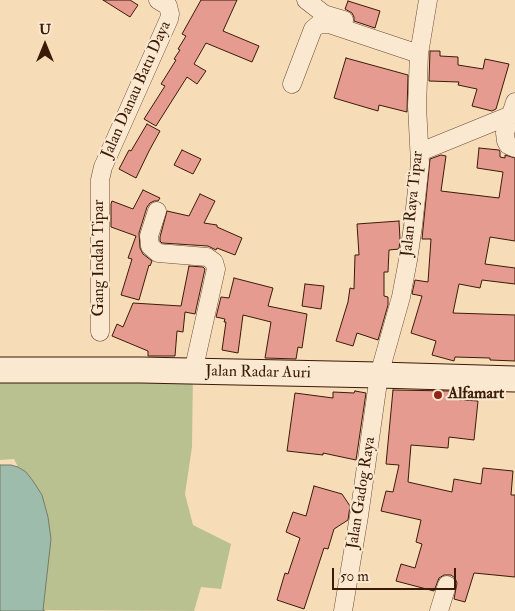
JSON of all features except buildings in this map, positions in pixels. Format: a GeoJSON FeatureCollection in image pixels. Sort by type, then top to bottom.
{"type":"FeatureCollection","features":[{"type":"Feature","properties":{"kind":"main road","name":"Jalan Radar Auri"},"geometry":{"type":"LineString","coordinates":[[0,370],[141,370],[515,379]]}},
{"type":"Feature","properties":{"kind":"street","name":"Jalan Danau Batu Daya"},"geometry":{"type":"LineString","coordinates":[[99,185],[103,167],[169,19],[168,6],[158,0]]}},
{"type":"Feature","properties":{"kind":"street"},"geometry":{"type":"LineString","coordinates":[[306,0],[324,14],[420,50]]}},
{"type":"Feature","properties":{"kind":"street","name":"Jalan Raya Tipar"},"geometry":{"type":"LineString","coordinates":[[379,375],[401,297],[413,226],[420,152],[417,106],[420,50],[428,0]]}},
{"type":"Feature","properties":{"kind":"street"},"geometry":{"type":"LineString","coordinates":[[292,84],[313,29],[319,24],[329,24],[420,50]]}},
{"type":"Feature","properties":{"kind":"street"},"geometry":{"type":"LineString","coordinates":[[420,152],[513,108]]}},
{"type":"Feature","properties":{"kind":"street"},"geometry":{"type":"LineString","coordinates":[[513,108],[505,137],[508,145],[515,148]]}},
{"type":"Feature","properties":{"kind":"street","name":"Gang Indah Tipar"},"geometry":{"type":"LineString","coordinates":[[99,185],[100,332]]}},
{"type":"Feature","properties":{"kind":"street"},"geometry":{"type":"LineString","coordinates":[[158,211],[149,236],[150,246],[158,253],[207,257],[214,262],[216,269],[193,372]]}},
{"type":"Feature","properties":{"kind":"street","name":"Jalan Gadog Raya"},"geometry":{"type":"LineString","coordinates":[[343,611],[379,375]]}},
{"type":"Feature","properties":{"kind":"street"},"geometry":{"type":"LineString","coordinates":[[439,611],[447,584]]}},
{"type":"Feature","properties":{"kind":"green space"},"geometry":{"type":"Polygon","coordinates":[[[0,370],[193,372],[192,447],[185,494],[193,525],[231,544],[221,589],[201,587],[194,611],[43,610],[26,472],[18,467],[14,459],[0,460],[0,370]]]}},
{"type":"Feature","properties":{"kind":"shaded area"},"geometry":{"type":"Polygon","coordinates":[[[0,465],[11,465],[26,472],[42,495],[51,539],[43,610],[45,611],[0,611],[0,465]]]}},
{"type":"Feature","properties":{"kind":"place","name":"Alfamart"},"geometry":{"type":"Point","coordinates":[438,395]}}]}
